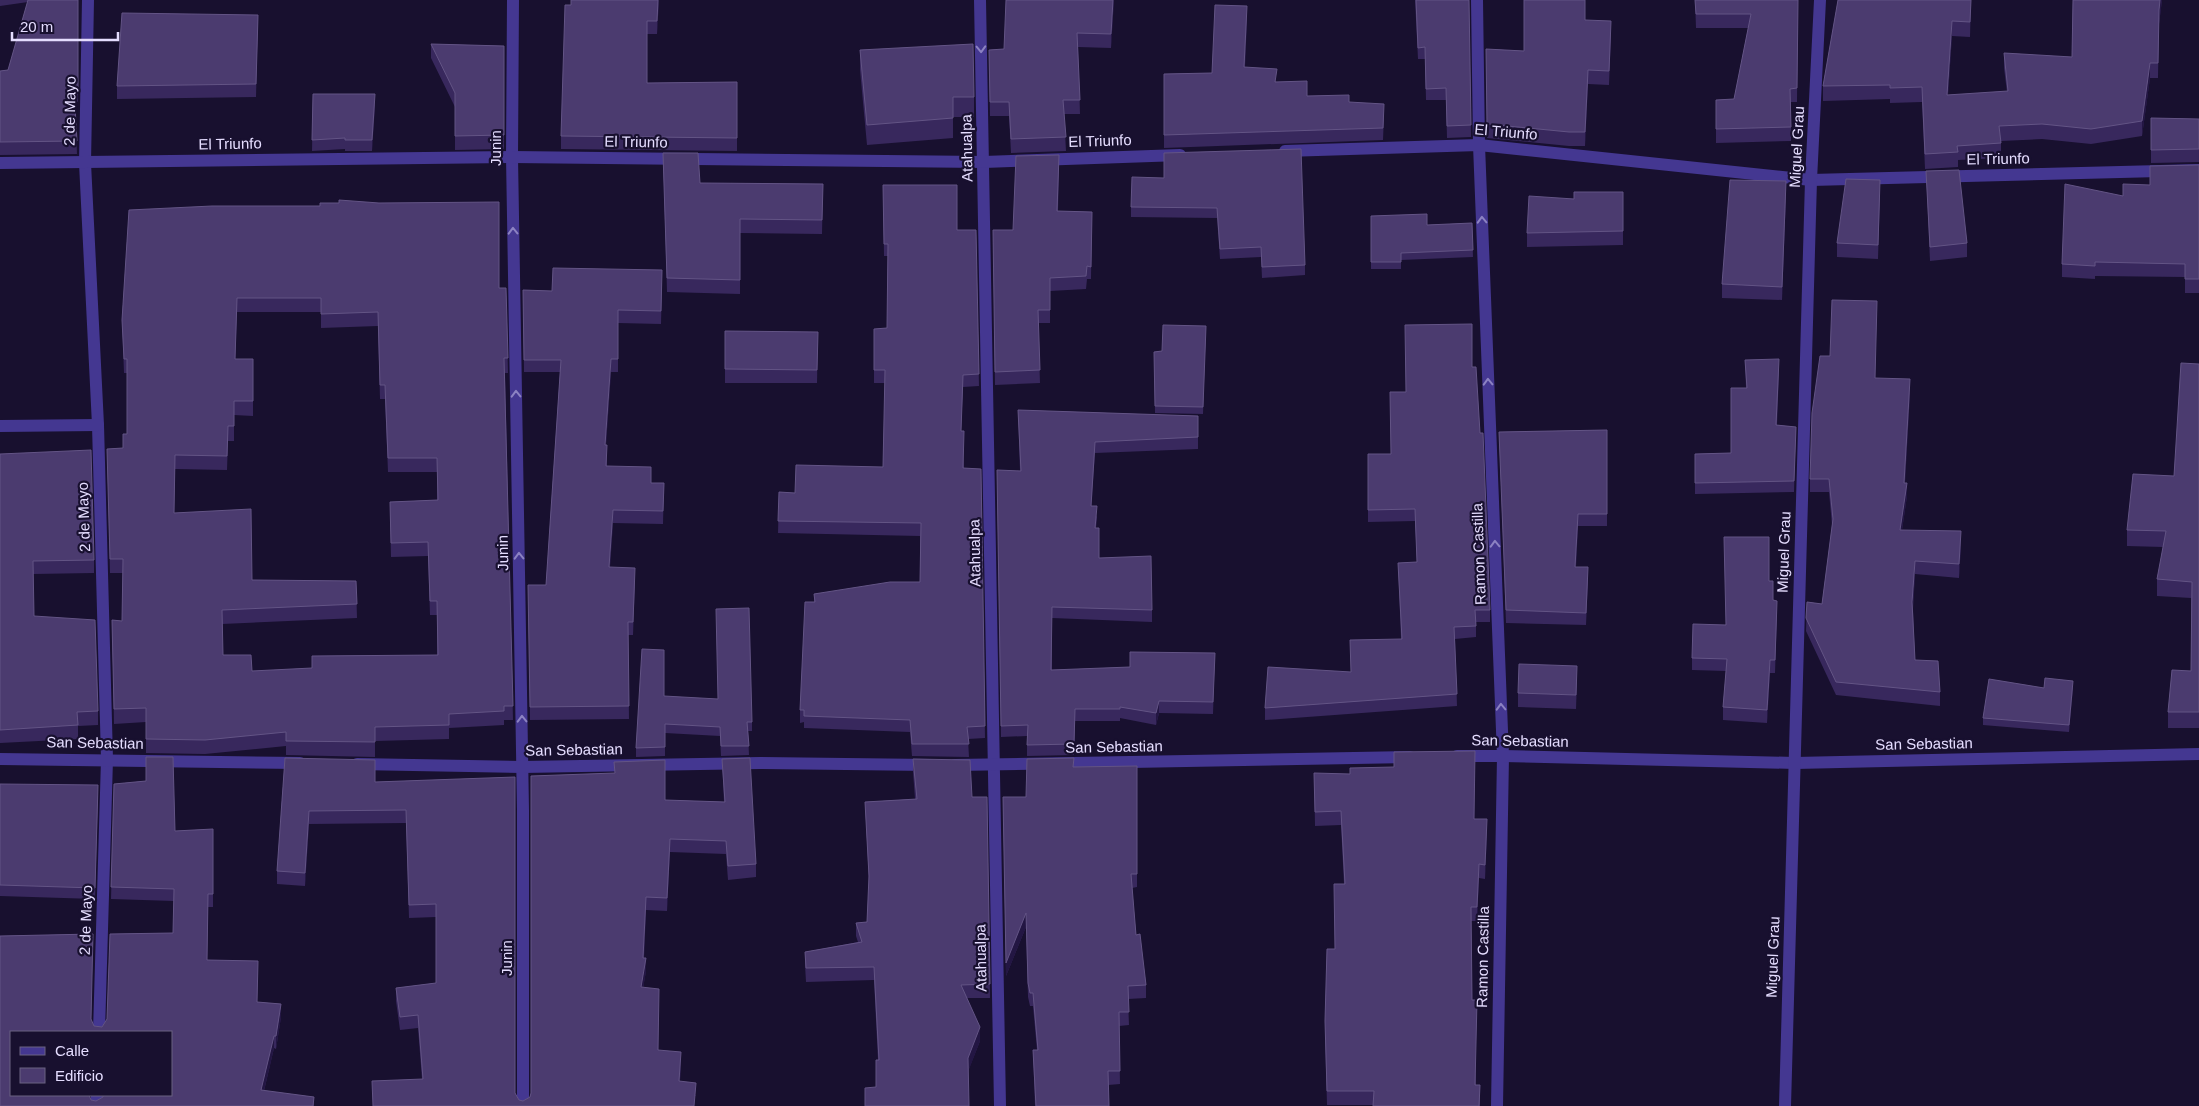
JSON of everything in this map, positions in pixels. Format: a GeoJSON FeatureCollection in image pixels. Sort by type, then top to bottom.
{"type":"FeatureCollection","features":[{"type":"Feature","properties":{"kind":"street","name":"2 de Mayo"},"geometry":{"type":"LineString","coordinates":[[88,0],[85,163],[98,425],[107,759],[99,1031]]}},
{"type":"Feature","properties":{"kind":"street","name":"Junin"},"geometry":{"type":"LineString","coordinates":[[513,0],[512,157],[522,768],[524,1106]]}},
{"type":"Feature","properties":{"kind":"street","name":"Atahualpa"},"geometry":{"type":"LineString","coordinates":[[980,0],[1000,1106]]}},
{"type":"Feature","properties":{"kind":"street","name":"Ramon Castilla"},"geometry":{"type":"LineString","coordinates":[[1478,0],[1479,145],[1503,756],[1497,1106]]}},
{"type":"Feature","properties":{"kind":"street","name":"Miguel Grau"},"geometry":{"type":"LineString","coordinates":[[1785,1106],[1811,180],[1820,0]]}},
{"type":"Feature","properties":{"kind":"street","name":"El Triunfo"},"geometry":{"type":"LineString","coordinates":[[1271,152],[1479,145],[1811,180],[2199,170]]}},
{"type":"Feature","properties":{"kind":"street","name":"El Triunfo"},"geometry":{"type":"LineString","coordinates":[[0,163],[512,157],[984,162],[1192,154]]}},
{"type":"Feature","properties":{"kind":"street"},"geometry":{"type":"LineString","coordinates":[[0,426],[98,425]]}},
{"type":"Feature","properties":{"kind":"street","name":"San Sebastian"},"geometry":{"type":"LineString","coordinates":[[1444,757],[1503,756],[1795,763],[2199,754]]}},
{"type":"Feature","properties":{"kind":"street","name":"San Sebastian"},"geometry":{"type":"LineString","coordinates":[[344,764],[522,768],[760,763],[995,765],[1424,757]]}},
{"type":"Feature","properties":{"kind":"street","name":"San Sebastian"},"geometry":{"type":"LineString","coordinates":[[0,758],[315,763]]}},
{"type":"Feature","properties":{"kind":"building"},"geometry":{"type":"Polygon","coordinates":[[[28,0],[78,0],[78,88],[74,89],[77,141],[0,142],[0,71],[8,70],[28,0]]]}},
{"type":"Feature","properties":{"kind":"building"},"geometry":{"type":"Polygon","coordinates":[[[571,0],[658,0],[657,21],[647,21],[647,83],[737,82],[737,138],[561,136],[565,5],[571,5],[571,0]]]}},
{"type":"Feature","properties":{"kind":"building"},"geometry":{"type":"Polygon","coordinates":[[[1006,0],[1113,0],[1111,34],[1077,33],[1080,100],[1063,100],[1066,137],[1011,139],[1009,102],[990,102],[989,50],[1004,49],[1006,0]]]}},
{"type":"Feature","properties":{"kind":"building"},"geometry":{"type":"Polygon","coordinates":[[[1416,0],[1469,0],[1471,125],[1447,126],[1446,88],[1426,89],[1425,47],[1418,48],[1416,0]]]}},
{"type":"Feature","properties":{"kind":"building"},"geometry":{"type":"Polygon","coordinates":[[[1524,0],[1585,0],[1585,20],[1611,21],[1609,71],[1588,70],[1585,132],[1487,124],[1486,49],[1524,51],[1524,0]]]}},
{"type":"Feature","properties":{"kind":"building"},"geometry":{"type":"Polygon","coordinates":[[[1695,0],[1798,0],[1797,88],[1790,89],[1791,127],[1716,129],[1716,100],[1734,99],[1751,14],[1696,14],[1695,0]]]}},
{"type":"Feature","properties":{"kind":"building"},"geometry":{"type":"Polygon","coordinates":[[[1838,0],[1971,0],[1970,22],[1952,21],[1947,95],[2008,91],[2004,53],[2072,57],[2073,0],[2160,0],[2158,63],[2150,63],[2142,121],[2091,129],[2042,124],[1999,126],[2001,143],[1957,146],[1958,152],[1925,154],[1922,87],[1890,88],[1890,85],[1823,86],[1838,0]]]}},
{"type":"Feature","properties":{"kind":"building"},"geometry":{"type":"Polygon","coordinates":[[[1215,5],[1247,6],[1244,67],[1277,69],[1275,82],[1307,81],[1307,96],[1349,95],[1349,102],[1384,104],[1383,128],[1164,135],[1164,74],[1212,73],[1215,5]]]}},
{"type":"Feature","properties":{"kind":"building"},"geometry":{"type":"Polygon","coordinates":[[[122,13],[258,15],[256,84],[117,86],[122,13]]]}},
{"type":"Feature","properties":{"kind":"building"},"geometry":{"type":"Polygon","coordinates":[[[431,44],[504,46],[504,135],[455,136],[455,93],[431,44]]]}},
{"type":"Feature","properties":{"kind":"building"},"geometry":{"type":"Polygon","coordinates":[[[973,44],[974,97],[953,97],[953,118],[867,125],[860,50],[973,44]]]}},
{"type":"Feature","properties":{"kind":"building"},"geometry":{"type":"Polygon","coordinates":[[[313,94],[375,94],[372,140],[345,140],[345,138],[312,140],[313,94]]]}},
{"type":"Feature","properties":{"kind":"building"},"geometry":{"type":"Polygon","coordinates":[[[2151,118],[2199,119],[2199,149],[2151,150],[2151,118]]]}},
{"type":"Feature","properties":{"kind":"building"},"geometry":{"type":"Polygon","coordinates":[[[1301,149],[1305,265],[1262,267],[1261,247],[1220,249],[1217,208],[1131,207],[1132,177],[1164,178],[1164,153],[1301,149]]]}},
{"type":"Feature","properties":{"kind":"building"},"geometry":{"type":"Polygon","coordinates":[[[663,153],[698,153],[700,183],[823,184],[822,220],[740,219],[740,280],[667,278],[663,153]]]}},
{"type":"Feature","properties":{"kind":"building"},"geometry":{"type":"Polygon","coordinates":[[[1059,155],[1057,211],[1092,212],[1091,267],[1087,266],[1086,276],[1050,278],[1050,310],[1038,310],[1040,370],[995,372],[993,230],[1013,230],[1016,156],[1059,155]]]}},
{"type":"Feature","properties":{"kind":"building"},"geometry":{"type":"Polygon","coordinates":[[[2199,165],[2199,279],[2185,279],[2185,264],[2095,262],[2095,266],[2062,264],[2065,184],[2123,196],[2123,184],[2150,185],[2150,166],[2199,165]]]}},
{"type":"Feature","properties":{"kind":"building"},"geometry":{"type":"Polygon","coordinates":[[[1959,170],[1967,243],[1930,247],[1926,171],[1959,170]]]}},
{"type":"Feature","properties":{"kind":"building"},"geometry":{"type":"Polygon","coordinates":[[[1846,179],[1880,180],[1878,245],[1837,243],[1846,179]]]}},
{"type":"Feature","properties":{"kind":"building"},"geometry":{"type":"Polygon","coordinates":[[[1730,180],[1786,181],[1782,287],[1722,284],[1730,180]]]}},
{"type":"Feature","properties":{"kind":"building"},"geometry":{"type":"Polygon","coordinates":[[[883,185],[957,185],[957,230],[976,230],[979,374],[963,375],[961,431],[964,431],[963,468],[981,469],[985,726],[967,727],[969,744],[912,744],[910,720],[804,716],[804,710],[800,710],[805,602],[815,602],[814,594],[890,582],[920,582],[921,523],[778,521],[779,492],[795,493],[796,465],[883,467],[885,370],[874,370],[874,329],[887,328],[888,244],[884,244],[883,185]]]}},
{"type":"Feature","properties":{"kind":"building"},"geometry":{"type":"Polygon","coordinates":[[[1574,192],[1623,192],[1623,231],[1527,233],[1529,196],[1574,199],[1574,192]]]}},
{"type":"Feature","properties":{"kind":"building"},"geometry":{"type":"Polygon","coordinates":[[[339,200],[379,203],[499,202],[499,288],[506,288],[508,358],[504,358],[513,706],[504,706],[504,711],[449,714],[449,725],[375,727],[375,742],[286,741],[286,732],[205,740],[146,739],[146,708],[114,709],[112,620],[122,621],[123,559],[110,559],[107,449],[123,448],[123,434],[127,434],[127,359],[124,359],[122,320],[129,210],[212,206],[320,206],[320,203],[339,203],[339,200]],[[237,298],[235,359],[253,359],[253,401],[234,401],[234,426],[228,426],[227,456],[175,455],[174,513],[251,509],[252,580],[356,581],[357,604],[222,610],[223,655],[251,655],[252,671],[312,668],[312,656],[438,655],[437,601],[430,601],[428,542],[391,543],[390,502],[438,500],[437,458],[388,458],[385,385],[380,385],[378,312],[321,314],[321,298],[237,298]]]}},
{"type":"Feature","properties":{"kind":"building"},"geometry":{"type":"Polygon","coordinates":[[[1427,214],[1427,225],[1472,223],[1473,250],[1401,253],[1401,262],[1371,262],[1371,216],[1427,214]]]}},
{"type":"Feature","properties":{"kind":"building"},"geometry":{"type":"Polygon","coordinates":[[[553,268],[662,270],[661,311],[618,310],[618,359],[611,359],[605,445],[607,445],[606,466],[651,467],[651,483],[664,483],[663,511],[613,510],[609,567],[635,568],[633,622],[628,622],[629,706],[530,707],[528,585],[546,585],[561,360],[524,360],[523,290],[552,291],[553,268]]]}},
{"type":"Feature","properties":{"kind":"building"},"geometry":{"type":"Polygon","coordinates":[[[1832,300],[1877,301],[1875,378],[1910,379],[1904,483],[1907,483],[1900,530],[1961,531],[1959,564],[1915,561],[1912,602],[1915,660],[1938,661],[1940,692],[1836,682],[1806,618],[1807,602],[1822,604],[1833,519],[1829,479],[1810,479],[1812,413],[1820,356],[1830,356],[1832,300]]]}},
{"type":"Feature","properties":{"kind":"building"},"geometry":{"type":"Polygon","coordinates":[[[1472,324],[1472,367],[1476,367],[1480,433],[1483,433],[1490,610],[1475,610],[1476,626],[1454,627],[1457,694],[1265,708],[1268,667],[1351,672],[1350,640],[1402,639],[1398,563],[1417,562],[1415,509],[1368,510],[1368,454],[1391,454],[1390,392],[1406,392],[1405,325],[1472,324]]]}},
{"type":"Feature","properties":{"kind":"building"},"geometry":{"type":"Polygon","coordinates":[[[1163,325],[1206,326],[1203,407],[1155,406],[1154,352],[1162,351],[1163,325]]]}},
{"type":"Feature","properties":{"kind":"building"},"geometry":{"type":"Polygon","coordinates":[[[725,331],[818,332],[817,370],[725,369],[725,331]]]}},
{"type":"Feature","properties":{"kind":"building"},"geometry":{"type":"Polygon","coordinates":[[[1779,359],[1776,425],[1796,427],[1794,481],[1695,483],[1695,454],[1731,453],[1731,388],[1747,388],[1745,360],[1779,359]]]}},
{"type":"Feature","properties":{"kind":"building"},"geometry":{"type":"Polygon","coordinates":[[[2181,363],[2199,364],[2199,712],[2168,712],[2172,670],[2191,671],[2192,582],[2157,579],[2166,531],[2127,530],[2133,474],[2174,476],[2181,363]]]}},
{"type":"Feature","properties":{"kind":"building"},"geometry":{"type":"Polygon","coordinates":[[[1018,410],[1198,416],[1198,437],[1095,442],[1091,506],[1097,506],[1095,528],[1099,528],[1099,558],[1151,556],[1152,610],[1052,607],[1051,670],[1130,667],[1130,652],[1215,653],[1213,702],[1159,701],[1156,713],[1120,707],[1120,709],[1075,709],[1074,744],[1027,745],[1028,725],[1001,726],[997,470],[1021,471],[1018,410]]]}},
{"type":"Feature","properties":{"kind":"building"},"geometry":{"type":"Polygon","coordinates":[[[1607,430],[1607,514],[1578,514],[1575,567],[1588,567],[1586,613],[1506,610],[1499,432],[1607,430]]]}},
{"type":"Feature","properties":{"kind":"building"},"geometry":{"type":"Polygon","coordinates":[[[91,450],[94,560],[33,561],[34,616],[95,620],[98,711],[77,712],[78,725],[0,730],[0,454],[91,450]]]}},
{"type":"Feature","properties":{"kind":"building"},"geometry":{"type":"Polygon","coordinates":[[[1724,537],[1769,537],[1769,581],[1773,581],[1773,600],[1777,601],[1775,660],[1770,660],[1767,710],[1723,707],[1727,659],[1692,658],[1693,624],[1726,625],[1724,537]]]}},
{"type":"Feature","properties":{"kind":"building"},"geometry":{"type":"Polygon","coordinates":[[[749,608],[752,722],[747,722],[749,746],[721,746],[720,727],[665,724],[665,747],[636,748],[642,649],[664,650],[664,696],[718,699],[716,609],[749,608]]]}},
{"type":"Feature","properties":{"kind":"building"},"geometry":{"type":"Polygon","coordinates":[[[1519,664],[1577,666],[1576,695],[1518,693],[1519,664]]]}},
{"type":"Feature","properties":{"kind":"building"},"geometry":{"type":"Polygon","coordinates":[[[2045,678],[2073,681],[2069,725],[1983,718],[1989,679],[2044,688],[2045,678]]]}},
{"type":"Feature","properties":{"kind":"building"},"geometry":{"type":"Polygon","coordinates":[[[1475,751],[1474,819],[1487,819],[1485,865],[1479,864],[1477,907],[1471,907],[1472,1000],[1477,1000],[1475,1085],[1480,1085],[1479,1106],[1373,1106],[1374,1091],[1327,1091],[1325,1021],[1327,949],[1335,949],[1334,884],[1345,884],[1341,811],[1315,812],[1314,773],[1350,774],[1350,768],[1394,767],[1394,752],[1475,751]]]}},
{"type":"Feature","properties":{"kind":"building"},"geometry":{"type":"Polygon","coordinates":[[[146,757],[173,757],[175,831],[213,829],[213,894],[208,894],[207,960],[258,961],[257,1002],[281,1004],[276,1036],[274,1036],[261,1090],[314,1097],[313,1106],[0,1106],[0,936],[93,934],[91,1019],[94,1026],[102,1027],[107,1019],[110,934],[173,933],[174,889],[111,887],[114,784],[146,781],[146,757]]]}},
{"type":"Feature","properties":{"kind":"building"},"geometry":{"type":"Polygon","coordinates":[[[285,758],[375,760],[375,782],[515,777],[515,1093],[519,1100],[523,1101],[530,1097],[531,1093],[531,776],[615,773],[614,762],[665,760],[665,800],[725,802],[722,759],[750,758],[756,864],[728,866],[726,841],[670,839],[667,898],[646,897],[643,958],[646,958],[641,987],[659,989],[658,1050],[681,1052],[679,1081],[696,1083],[694,1106],[373,1106],[372,1081],[423,1079],[418,1015],[400,1017],[396,988],[436,983],[436,904],[409,905],[406,810],[309,811],[305,873],[277,871],[285,758]]]}},
{"type":"Feature","properties":{"kind":"building"},"geometry":{"type":"Polygon","coordinates":[[[1074,758],[1073,767],[1137,766],[1137,874],[1131,874],[1136,935],[1140,934],[1146,985],[1128,986],[1129,1012],[1119,1012],[1120,1071],[1108,1071],[1109,1106],[1036,1106],[1033,1050],[1038,1050],[1033,993],[1030,993],[1028,983],[1026,913],[1006,963],[1003,797],[1026,797],[1027,759],[1074,758]]]}},
{"type":"Feature","properties":{"kind":"building"},"geometry":{"type":"Polygon","coordinates":[[[913,759],[970,760],[972,797],[987,797],[990,984],[961,985],[980,1027],[968,1058],[969,1106],[865,1106],[865,1088],[876,1087],[876,1060],[879,1060],[874,967],[806,968],[805,952],[862,942],[856,923],[867,922],[869,876],[865,802],[917,799],[913,759]]]}},
{"type":"Feature","properties":{"kind":"building"},"geometry":{"type":"Polygon","coordinates":[[[0,784],[98,785],[95,888],[0,885],[0,784]]]}}]}
